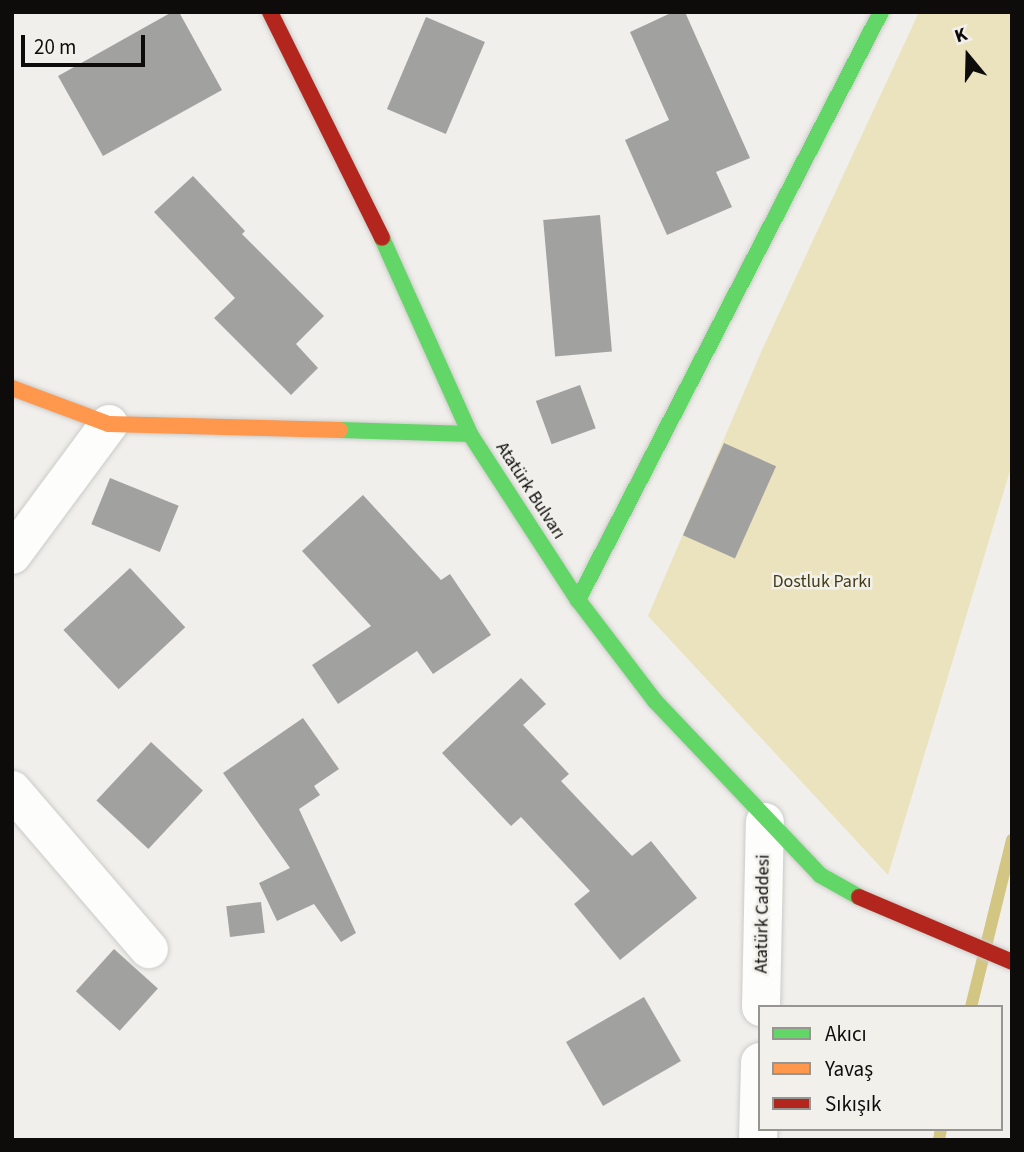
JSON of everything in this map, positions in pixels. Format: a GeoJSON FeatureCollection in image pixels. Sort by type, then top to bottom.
{"type":"FeatureCollection","features":[{"type":"Feature","properties":{"kind":"main road","name":"Atatürk Bulvarı"},"geometry":{"type":"LineString","coordinates":[[270,12],[370,211],[470,434],[578,600],[655,701],[765,822],[820,875],[875,906],[1012,962]]}},
{"type":"Feature","properties":{"kind":"main road"},"geometry":{"type":"LineString","coordinates":[[578,600],[881,12]]}},
{"type":"Feature","properties":{"kind":"main road"},"geometry":{"type":"LineString","coordinates":[[12,388],[109,424],[470,434]]}},
{"type":"Feature","properties":{"kind":"street"},"geometry":{"type":"LineString","coordinates":[[12,555],[109,424]]}},
{"type":"Feature","properties":{"kind":"street"},"geometry":{"type":"LineString","coordinates":[[12,790],[149,949]]}},
{"type":"Feature","properties":{"kind":"street","name":"Atatürk Caddesi"},"geometry":{"type":"LineString","coordinates":[[761,1005],[765,822]]}},
{"type":"Feature","properties":{"kind":"green space","name":"Dostluk Parkı"},"geometry":{"type":"Polygon","coordinates":[[[919,12],[1012,12],[1012,464],[888,875],[648,616],[762,350],[919,12]]]}},
{"type":"Feature","properties":{"kind":"building"},"geometry":{"type":"Polygon","coordinates":[[[172,12],[179,12],[222,90],[103,156],[58,76],[172,12]]]}},
{"type":"Feature","properties":{"kind":"building"},"geometry":{"type":"Polygon","coordinates":[[[673,12],[685,12],[750,158],[716,172],[732,207],[667,235],[625,140],[669,120],[630,32],[673,12]]]}},
{"type":"Feature","properties":{"kind":"building"},"geometry":{"type":"Polygon","coordinates":[[[426,17],[485,42],[446,134],[387,109],[426,17]]]}},
{"type":"Feature","properties":{"kind":"building"},"geometry":{"type":"Polygon","coordinates":[[[193,176],[245,231],[242,234],[324,316],[296,344],[318,368],[291,395],[214,318],[235,298],[154,212],[193,176]]]}},
{"type":"Feature","properties":{"kind":"building"},"geometry":{"type":"Polygon","coordinates":[[[600,215],[612,351],[555,356],[543,220],[600,215]]]}},
{"type":"Feature","properties":{"kind":"building"},"geometry":{"type":"Polygon","coordinates":[[[580,385],[596,428],[552,444],[536,401],[580,385]]]}},
{"type":"Feature","properties":{"kind":"building"},"geometry":{"type":"Polygon","coordinates":[[[724,443],[776,466],[735,558],[683,535],[724,443]]]}},
{"type":"Feature","properties":{"kind":"building"},"geometry":{"type":"Polygon","coordinates":[[[110,478],[179,506],[160,552],[91,524],[110,478]]]}},
{"type":"Feature","properties":{"kind":"building"},"geometry":{"type":"Polygon","coordinates":[[[363,495],[441,580],[450,574],[491,635],[433,674],[417,651],[338,704],[312,665],[371,626],[302,551],[363,495]]]}},
{"type":"Feature","properties":{"kind":"building"},"geometry":{"type":"Polygon","coordinates":[[[130,568],[185,627],[119,689],[63,630],[130,568]]]}},
{"type":"Feature","properties":{"kind":"building"},"geometry":{"type":"Polygon","coordinates":[[[521,678],[546,704],[523,725],[569,774],[561,781],[632,856],[651,841],[697,898],[620,960],[574,904],[590,891],[521,817],[511,826],[442,753],[521,678]]]}},
{"type":"Feature","properties":{"kind":"building"},"geometry":{"type":"Polygon","coordinates":[[[303,718],[339,769],[314,786],[320,795],[299,809],[356,933],[341,942],[314,904],[277,921],[259,883],[290,868],[223,773],[303,718]]]}},
{"type":"Feature","properties":{"kind":"building"},"geometry":{"type":"Polygon","coordinates":[[[151,742],[203,790],[148,849],[96,801],[151,742]]]}},
{"type":"Feature","properties":{"kind":"building"},"geometry":{"type":"Polygon","coordinates":[[[261,902],[265,933],[230,937],[226,906],[261,902]]]}},
{"type":"Feature","properties":{"kind":"building"},"geometry":{"type":"Polygon","coordinates":[[[114,949],[158,988],[120,1031],[76,991],[114,949]]]}},
{"type":"Feature","properties":{"kind":"building"},"geometry":{"type":"Polygon","coordinates":[[[644,997],[681,1061],[603,1106],[566,1042],[644,997]]]}},
{"type":"Feature","properties":{"kind":"waterway"},"geometry":{"type":"LineString","coordinates":[[971,1005],[1012,840]]}},
{"type":"Feature","properties":{"kind":"waterway"},"geometry":{"type":"LineString","coordinates":[[939,1140],[941,1131]]}},
{"type":"Feature","properties":{"kind":"traffic: fast"},"geometry":{"type":"LineString","coordinates":[[578,600],[881,12]]}},
{"type":"Feature","properties":{"kind":"traffic: fast"},"geometry":{"type":"LineString","coordinates":[[382,238],[470,434],[578,600],[655,701],[820,875],[859,897]]}},
{"type":"Feature","properties":{"kind":"traffic: fast"},"geometry":{"type":"LineString","coordinates":[[340,430],[470,434]]}},
{"type":"Feature","properties":{"kind":"traffic: slow"},"geometry":{"type":"LineString","coordinates":[[12,388],[109,424],[340,430]]}},
{"type":"Feature","properties":{"kind":"traffic: jam"},"geometry":{"type":"LineString","coordinates":[[270,12],[382,238]]}},
{"type":"Feature","properties":{"kind":"traffic: jam"},"geometry":{"type":"LineString","coordinates":[[859,897],[1012,962]]}}]}
